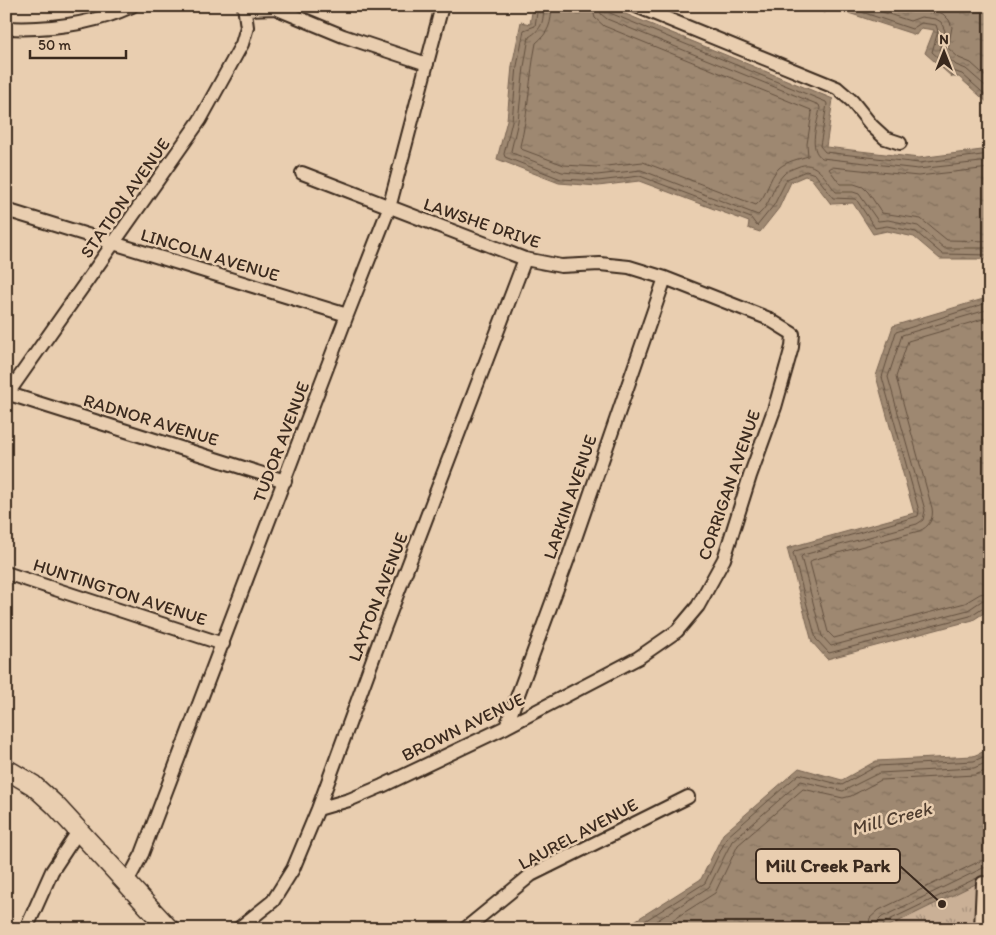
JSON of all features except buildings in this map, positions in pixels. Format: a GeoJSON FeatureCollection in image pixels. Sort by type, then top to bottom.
{"type":"FeatureCollection","features":[{"type":"Feature","properties":{"kind":"main road"},"geometry":{"type":"LineString","coordinates":[[6,770],[33,785],[79,830],[169,929]]}},
{"type":"Feature","properties":{"kind":"street"},"geometry":{"type":"LineString","coordinates":[[6,28],[44,28],[88,22],[132,6]]}},
{"type":"Feature","properties":{"kind":"street","name":"TUDOR AVENUE"},"geometry":{"type":"LineString","coordinates":[[126,882],[142,854],[389,208],[442,6]]}},
{"type":"Feature","properties":{"kind":"street"},"geometry":{"type":"LineString","coordinates":[[636,6],[837,88],[852,101],[872,126],[885,138],[900,143]]}},
{"type":"Feature","properties":{"kind":"street"},"geometry":{"type":"LineString","coordinates":[[245,7],[275,8],[343,36],[427,64]]}},
{"type":"Feature","properties":{"kind":"street","name":"STATION AVENUE"},"geometry":{"type":"LineString","coordinates":[[7,394],[200,120],[242,44],[247,27],[245,7]]}},
{"type":"Feature","properties":{"kind":"street","name":"LAWSHE DRIVE"},"geometry":{"type":"LineString","coordinates":[[302,174],[525,259],[561,266],[600,264],[629,267],[664,278],[767,318],[793,334]]}},
{"type":"Feature","properties":{"kind":"street","name":"LINCOLN AVENUE"},"geometry":{"type":"LineString","coordinates":[[6,210],[347,315]]}},
{"type":"Feature","properties":{"kind":"street","name":"LAYTON AVENUE"},"geometry":{"type":"LineString","coordinates":[[238,929],[273,901],[293,869],[318,809],[379,642],[525,259]]}},
{"type":"Feature","properties":{"kind":"street","name":"LARKIN AVENUE"},"geometry":{"type":"LineString","coordinates":[[506,727],[569,556],[664,278]]}},
{"type":"Feature","properties":{"kind":"street","name":"CORRIGAN AVENUE"},"geometry":{"type":"LineString","coordinates":[[620,667],[638,658],[677,631],[698,606],[724,559],[750,476],[775,407],[792,347],[793,334]]}},
{"type":"Feature","properties":{"kind":"street","name":"RADNOR AVENUE"},"geometry":{"type":"LineString","coordinates":[[7,394],[285,480]]}},
{"type":"Feature","properties":{"kind":"street","name":"HUNTINGTON AVENUE"},"geometry":{"type":"LineString","coordinates":[[6,573],[223,644]]}},
{"type":"Feature","properties":{"kind":"street","name":"BROWN AVENUE"},"geometry":{"type":"LineString","coordinates":[[318,809],[349,800],[382,786],[506,727],[620,667]]}},
{"type":"Feature","properties":{"kind":"street","name":"LAUREL AVENUE"},"geometry":{"type":"LineString","coordinates":[[466,929],[531,875],[688,797]]}},
{"type":"Feature","properties":{"kind":"street"},"geometry":{"type":"LineString","coordinates":[[26,929],[52,871],[79,830]]}},
{"type":"Feature","properties":{"kind":"street"},"geometry":{"type":"LineString","coordinates":[[981,929],[983,883]]}},
{"type":"Feature","properties":{"kind":"green space"},"geometry":{"type":"Polygon","coordinates":[[[986,872],[983,929],[837,929],[986,872]]]}},
{"type":"Feature","properties":{"kind":"water"},"geometry":{"type":"Polygon","coordinates":[[[533,6],[606,6],[833,99],[826,147],[919,158],[990,149],[990,259],[940,259],[914,237],[887,231],[873,234],[853,203],[831,204],[811,178],[805,176],[791,182],[779,208],[760,232],[748,228],[749,222],[639,181],[598,186],[559,183],[497,159],[507,120],[512,66],[521,22],[530,24],[533,6]]]}},
{"type":"Feature","properties":{"kind":"water"},"geometry":{"type":"Polygon","coordinates":[[[808,6],[990,6],[990,105],[959,77],[952,77],[925,53],[934,30],[921,28],[916,35],[830,7],[825,13],[808,6]]]}},
{"type":"Feature","properties":{"kind":"water"},"geometry":{"type":"Polygon","coordinates":[[[990,297],[990,609],[973,620],[827,659],[812,642],[787,548],[914,513],[876,376],[893,326],[990,297]]]}},
{"type":"Feature","properties":{"kind":"water","name":"Mill Creek"},"geometry":{"type":"Polygon","coordinates":[[[990,749],[990,877],[883,929],[622,929],[701,879],[723,834],[799,768],[842,780],[876,761],[973,756],[990,749]]]}},
{"type":"Feature","properties":{"kind":"place","name":"Mill Creek Park"},"geometry":{"type":"Point","coordinates":[942,904]}}]}
